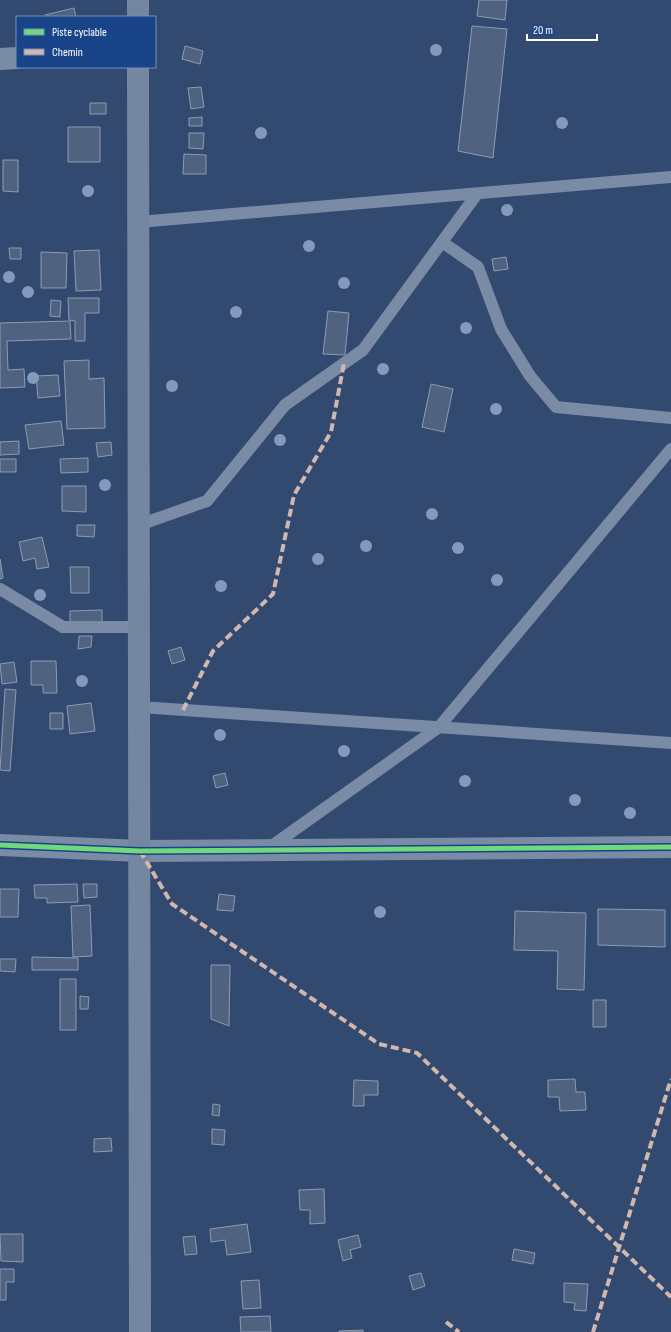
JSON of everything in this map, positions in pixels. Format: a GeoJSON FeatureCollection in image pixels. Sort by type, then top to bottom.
{"type":"FeatureCollection","features":[{"type":"Feature","properties":{"kind":"main road"},"geometry":{"type":"LineString","coordinates":[[138,0],[138,16]]}},
{"type":"Feature","properties":{"kind":"main road"},"geometry":{"type":"LineString","coordinates":[[138,68],[140,1332]]}},
{"type":"Feature","properties":{"kind":"street"},"geometry":{"type":"LineString","coordinates":[[0,59],[16,58]]}},
{"type":"Feature","properties":{"kind":"street"},"geometry":{"type":"LineString","coordinates":[[0,845],[140,851],[671,847]]}},
{"type":"Feature","properties":{"kind":"lane"},"geometry":{"type":"LineString","coordinates":[[138,222],[671,178]]}},
{"type":"Feature","properties":{"kind":"lane"},"geometry":{"type":"LineString","coordinates":[[139,525],[207,501],[285,406],[363,350],[477,194]]}},
{"type":"Feature","properties":{"kind":"lane"},"geometry":{"type":"LineString","coordinates":[[442,242],[478,267],[501,329],[530,376],[556,407],[671,418]]}},
{"type":"Feature","properties":{"kind":"lane"},"geometry":{"type":"LineString","coordinates":[[267,850],[439,727],[671,449]]}},
{"type":"Feature","properties":{"kind":"lane"},"geometry":{"type":"LineString","coordinates":[[0,589],[63,627],[139,627]]}},
{"type":"Feature","properties":{"kind":"lane"},"geometry":{"type":"LineString","coordinates":[[140,707],[671,743]]}},
{"type":"Feature","properties":{"kind":"building"},"geometry":{"type":"Polygon","coordinates":[[[479,0],[507,0],[505,20],[477,16],[479,0]]]}},
{"type":"Feature","properties":{"kind":"building"},"geometry":{"type":"Polygon","coordinates":[[[74,8],[76,16],[46,16],[74,8]]]}},
{"type":"Feature","properties":{"kind":"building"},"geometry":{"type":"Polygon","coordinates":[[[472,26],[507,29],[493,158],[458,151],[472,26]]]}},
{"type":"Feature","properties":{"kind":"building"},"geometry":{"type":"Polygon","coordinates":[[[185,46],[203,51],[200,64],[182,59],[185,46]]]}},
{"type":"Feature","properties":{"kind":"building"},"geometry":{"type":"Polygon","coordinates":[[[201,87],[204,107],[191,109],[188,88],[201,87]]]}},
{"type":"Feature","properties":{"kind":"building"},"geometry":{"type":"Polygon","coordinates":[[[90,103],[106,103],[106,114],[90,114],[90,103]]]}},
{"type":"Feature","properties":{"kind":"building"},"geometry":{"type":"Polygon","coordinates":[[[202,117],[202,126],[189,126],[189,118],[202,117]]]}},
{"type":"Feature","properties":{"kind":"building"},"geometry":{"type":"Polygon","coordinates":[[[68,127],[100,127],[100,162],[68,162],[68,127]]]}},
{"type":"Feature","properties":{"kind":"building"},"geometry":{"type":"Polygon","coordinates":[[[189,133],[204,133],[203,149],[189,148],[189,133]]]}},
{"type":"Feature","properties":{"kind":"building"},"geometry":{"type":"Polygon","coordinates":[[[184,154],[206,155],[206,174],[183,174],[184,154]]]}},
{"type":"Feature","properties":{"kind":"building"},"geometry":{"type":"Polygon","coordinates":[[[3,160],[18,160],[18,192],[3,191],[3,160]]]}},
{"type":"Feature","properties":{"kind":"building"},"geometry":{"type":"Polygon","coordinates":[[[9,248],[21,248],[21,259],[10,259],[9,248]]]}},
{"type":"Feature","properties":{"kind":"building"},"geometry":{"type":"Polygon","coordinates":[[[99,250],[101,290],[76,291],[74,251],[99,250]]]}},
{"type":"Feature","properties":{"kind":"building"},"geometry":{"type":"Polygon","coordinates":[[[41,252],[67,253],[66,288],[41,288],[41,252]]]}},
{"type":"Feature","properties":{"kind":"building"},"geometry":{"type":"Polygon","coordinates":[[[506,257],[508,269],[494,271],[492,259],[506,257]]]}},
{"type":"Feature","properties":{"kind":"building"},"geometry":{"type":"Polygon","coordinates":[[[68,298],[99,298],[99,313],[85,313],[85,341],[75,341],[75,321],[69,320],[68,298]]]}},
{"type":"Feature","properties":{"kind":"building"},"geometry":{"type":"Polygon","coordinates":[[[51,300],[61,301],[60,317],[50,316],[51,300]]]}},
{"type":"Feature","properties":{"kind":"building"},"geometry":{"type":"Polygon","coordinates":[[[328,311],[349,313],[345,355],[323,354],[328,311]]]}},
{"type":"Feature","properties":{"kind":"building"},"geometry":{"type":"Polygon","coordinates":[[[70,321],[71,339],[7,341],[8,370],[24,369],[25,387],[0,388],[0,323],[70,321]]]}},
{"type":"Feature","properties":{"kind":"building"},"geometry":{"type":"Polygon","coordinates":[[[89,360],[89,379],[104,378],[105,428],[67,429],[64,361],[89,360]]]}},
{"type":"Feature","properties":{"kind":"building"},"geometry":{"type":"Polygon","coordinates":[[[58,375],[60,396],[38,398],[36,376],[58,375]]]}},
{"type":"Feature","properties":{"kind":"building"},"geometry":{"type":"Polygon","coordinates":[[[431,384],[453,389],[444,432],[422,427],[431,384]]]}},
{"type":"Feature","properties":{"kind":"building"},"geometry":{"type":"Polygon","coordinates":[[[61,421],[64,445],[29,449],[25,425],[61,421]]]}},
{"type":"Feature","properties":{"kind":"building"},"geometry":{"type":"Polygon","coordinates":[[[19,441],[19,454],[0,455],[0,442],[19,441]]]}},
{"type":"Feature","properties":{"kind":"building"},"geometry":{"type":"Polygon","coordinates":[[[111,442],[112,455],[98,457],[96,443],[111,442]]]}},
{"type":"Feature","properties":{"kind":"building"},"geometry":{"type":"Polygon","coordinates":[[[88,458],[88,472],[61,473],[60,459],[88,458]]]}},
{"type":"Feature","properties":{"kind":"building"},"geometry":{"type":"Polygon","coordinates":[[[0,459],[16,459],[16,472],[0,472],[0,459]]]}},
{"type":"Feature","properties":{"kind":"building"},"geometry":{"type":"Polygon","coordinates":[[[62,486],[86,486],[86,512],[62,511],[62,486]]]}},
{"type":"Feature","properties":{"kind":"building"},"geometry":{"type":"Polygon","coordinates":[[[77,525],[95,525],[94,537],[77,536],[77,525]]]}},
{"type":"Feature","properties":{"kind":"building"},"geometry":{"type":"Polygon","coordinates":[[[42,537],[49,567],[37,569],[35,558],[23,561],[19,542],[42,537]]]}},
{"type":"Feature","properties":{"kind":"building"},"geometry":{"type":"Polygon","coordinates":[[[0,559],[3,578],[0,579],[0,559]]]}},
{"type":"Feature","properties":{"kind":"building"},"geometry":{"type":"Polygon","coordinates":[[[70,567],[89,567],[89,593],[71,593],[70,567]]]}},
{"type":"Feature","properties":{"kind":"building"},"geometry":{"type":"Polygon","coordinates":[[[102,610],[102,622],[70,623],[70,611],[102,610]]]}},
{"type":"Feature","properties":{"kind":"building"},"geometry":{"type":"Polygon","coordinates":[[[79,636],[92,636],[91,647],[78,649],[79,636]]]}},
{"type":"Feature","properties":{"kind":"building"},"geometry":{"type":"Polygon","coordinates":[[[181,647],[185,660],[172,664],[168,651],[181,647]]]}},
{"type":"Feature","properties":{"kind":"building"},"geometry":{"type":"Polygon","coordinates":[[[31,661],[56,661],[57,693],[43,693],[43,685],[31,685],[31,661]]]}},
{"type":"Feature","properties":{"kind":"building"},"geometry":{"type":"Polygon","coordinates":[[[14,662],[17,682],[2,684],[0,664],[14,662]]]}},
{"type":"Feature","properties":{"kind":"building"},"geometry":{"type":"Polygon","coordinates":[[[5,689],[16,690],[10,771],[0,770],[5,689]]]}},
{"type":"Feature","properties":{"kind":"building"},"geometry":{"type":"Polygon","coordinates":[[[91,703],[95,731],[70,734],[67,706],[91,703]]]}},
{"type":"Feature","properties":{"kind":"building"},"geometry":{"type":"Polygon","coordinates":[[[50,713],[63,713],[63,729],[50,729],[50,713]]]}},
{"type":"Feature","properties":{"kind":"building"},"geometry":{"type":"Polygon","coordinates":[[[225,773],[228,785],[216,788],[213,776],[225,773]]]}},
{"type":"Feature","properties":{"kind":"building"},"geometry":{"type":"Polygon","coordinates":[[[77,884],[78,902],[47,903],[47,898],[35,898],[34,885],[77,884]]]}},
{"type":"Feature","properties":{"kind":"building"},"geometry":{"type":"Polygon","coordinates":[[[83,884],[97,884],[97,897],[84,898],[83,884]]]}},
{"type":"Feature","properties":{"kind":"building"},"geometry":{"type":"Polygon","coordinates":[[[0,889],[19,889],[18,917],[0,917],[0,889]]]}},
{"type":"Feature","properties":{"kind":"building"},"geometry":{"type":"Polygon","coordinates":[[[219,894],[235,896],[233,911],[217,910],[219,894]]]}},
{"type":"Feature","properties":{"kind":"building"},"geometry":{"type":"Polygon","coordinates":[[[90,905],[92,956],[73,957],[71,906],[90,905]]]}},
{"type":"Feature","properties":{"kind":"building"},"geometry":{"type":"Polygon","coordinates":[[[598,909],[665,910],[665,947],[598,945],[598,909]]]}},
{"type":"Feature","properties":{"kind":"building"},"geometry":{"type":"Polygon","coordinates":[[[515,911],[586,913],[584,990],[557,989],[558,951],[514,950],[515,911]]]}},
{"type":"Feature","properties":{"kind":"building"},"geometry":{"type":"Polygon","coordinates":[[[32,957],[78,958],[78,970],[32,970],[32,957]]]}},
{"type":"Feature","properties":{"kind":"building"},"geometry":{"type":"Polygon","coordinates":[[[0,959],[16,959],[15,972],[0,971],[0,959]]]}},
{"type":"Feature","properties":{"kind":"building"},"geometry":{"type":"Polygon","coordinates":[[[211,965],[230,965],[229,1026],[211,1019],[211,965]]]}},
{"type":"Feature","properties":{"kind":"building"},"geometry":{"type":"Polygon","coordinates":[[[60,979],[76,979],[76,1030],[60,1030],[60,979]]]}},
{"type":"Feature","properties":{"kind":"building"},"geometry":{"type":"Polygon","coordinates":[[[80,996],[89,997],[88,1009],[80,1009],[80,996]]]}},
{"type":"Feature","properties":{"kind":"building"},"geometry":{"type":"Polygon","coordinates":[[[593,1000],[606,1000],[606,1027],[593,1027],[593,1000]]]}},
{"type":"Feature","properties":{"kind":"building"},"geometry":{"type":"Polygon","coordinates":[[[575,1079],[576,1092],[585,1092],[586,1110],[560,1111],[559,1097],[548,1097],[548,1080],[575,1079]]]}},
{"type":"Feature","properties":{"kind":"building"},"geometry":{"type":"Polygon","coordinates":[[[354,1080],[378,1081],[378,1095],[364,1095],[364,1106],[353,1106],[354,1080]]]}},
{"type":"Feature","properties":{"kind":"building"},"geometry":{"type":"Polygon","coordinates":[[[213,1104],[220,1105],[219,1116],[212,1115],[213,1104]]]}},
{"type":"Feature","properties":{"kind":"building"},"geometry":{"type":"Polygon","coordinates":[[[212,1129],[225,1130],[224,1145],[212,1144],[212,1129]]]}},
{"type":"Feature","properties":{"kind":"building"},"geometry":{"type":"Polygon","coordinates":[[[111,1138],[112,1151],[94,1152],[94,1139],[111,1138]]]}},
{"type":"Feature","properties":{"kind":"building"},"geometry":{"type":"Polygon","coordinates":[[[324,1189],[325,1223],[310,1224],[310,1210],[300,1210],[299,1190],[324,1189]]]}},
{"type":"Feature","properties":{"kind":"building"},"geometry":{"type":"Polygon","coordinates":[[[247,1224],[251,1252],[227,1255],[225,1240],[211,1242],[210,1229],[247,1224]]]}},
{"type":"Feature","properties":{"kind":"building"},"geometry":{"type":"Polygon","coordinates":[[[0,1234],[23,1234],[23,1262],[1,1261],[0,1234]]]}},
{"type":"Feature","properties":{"kind":"building"},"geometry":{"type":"Polygon","coordinates":[[[358,1235],[361,1247],[350,1250],[352,1258],[343,1261],[338,1240],[358,1235]]]}},
{"type":"Feature","properties":{"kind":"building"},"geometry":{"type":"Polygon","coordinates":[[[195,1236],[197,1254],[185,1255],[183,1237],[195,1236]]]}},
{"type":"Feature","properties":{"kind":"building"},"geometry":{"type":"Polygon","coordinates":[[[514,1249],[535,1253],[533,1264],[512,1260],[514,1249]]]}},
{"type":"Feature","properties":{"kind":"building"},"geometry":{"type":"Polygon","coordinates":[[[0,1269],[14,1269],[14,1282],[6,1282],[6,1300],[0,1300],[0,1269]]]}},
{"type":"Feature","properties":{"kind":"building"},"geometry":{"type":"Polygon","coordinates":[[[421,1273],[425,1286],[413,1290],[409,1276],[421,1273]]]}},
{"type":"Feature","properties":{"kind":"building"},"geometry":{"type":"Polygon","coordinates":[[[259,1280],[261,1308],[243,1309],[241,1281],[259,1280]]]}},
{"type":"Feature","properties":{"kind":"building"},"geometry":{"type":"Polygon","coordinates":[[[564,1283],[588,1284],[586,1311],[574,1310],[575,1303],[564,1302],[564,1283]]]}},
{"type":"Feature","properties":{"kind":"building"},"geometry":{"type":"Polygon","coordinates":[[[270,1316],[271,1332],[241,1332],[240,1317],[270,1316]]]}},
{"type":"Feature","properties":{"kind":"building"},"geometry":{"type":"Polygon","coordinates":[[[363,1330],[363,1332],[339,1332],[339,1331],[363,1330]]]}},
{"type":"Feature","properties":{"kind":"marked path"},"geometry":{"type":"LineString","coordinates":[[183,710],[213,651],[273,594],[294,495],[331,432],[344,363]]}},
{"type":"Feature","properties":{"kind":"marked path"},"geometry":{"type":"LineString","coordinates":[[140,851],[172,904],[379,1044],[417,1053],[671,1297]]}},
{"type":"Feature","properties":{"kind":"marked path"},"geometry":{"type":"LineString","coordinates":[[593,1332],[671,1079]]}},
{"type":"Feature","properties":{"kind":"marked path"},"geometry":{"type":"LineString","coordinates":[[446,1322],[459,1332]]}},
{"type":"Feature","properties":{"kind":"cycle path"},"geometry":{"type":"LineString","coordinates":[[0,845],[140,851],[671,847]]}}]}
